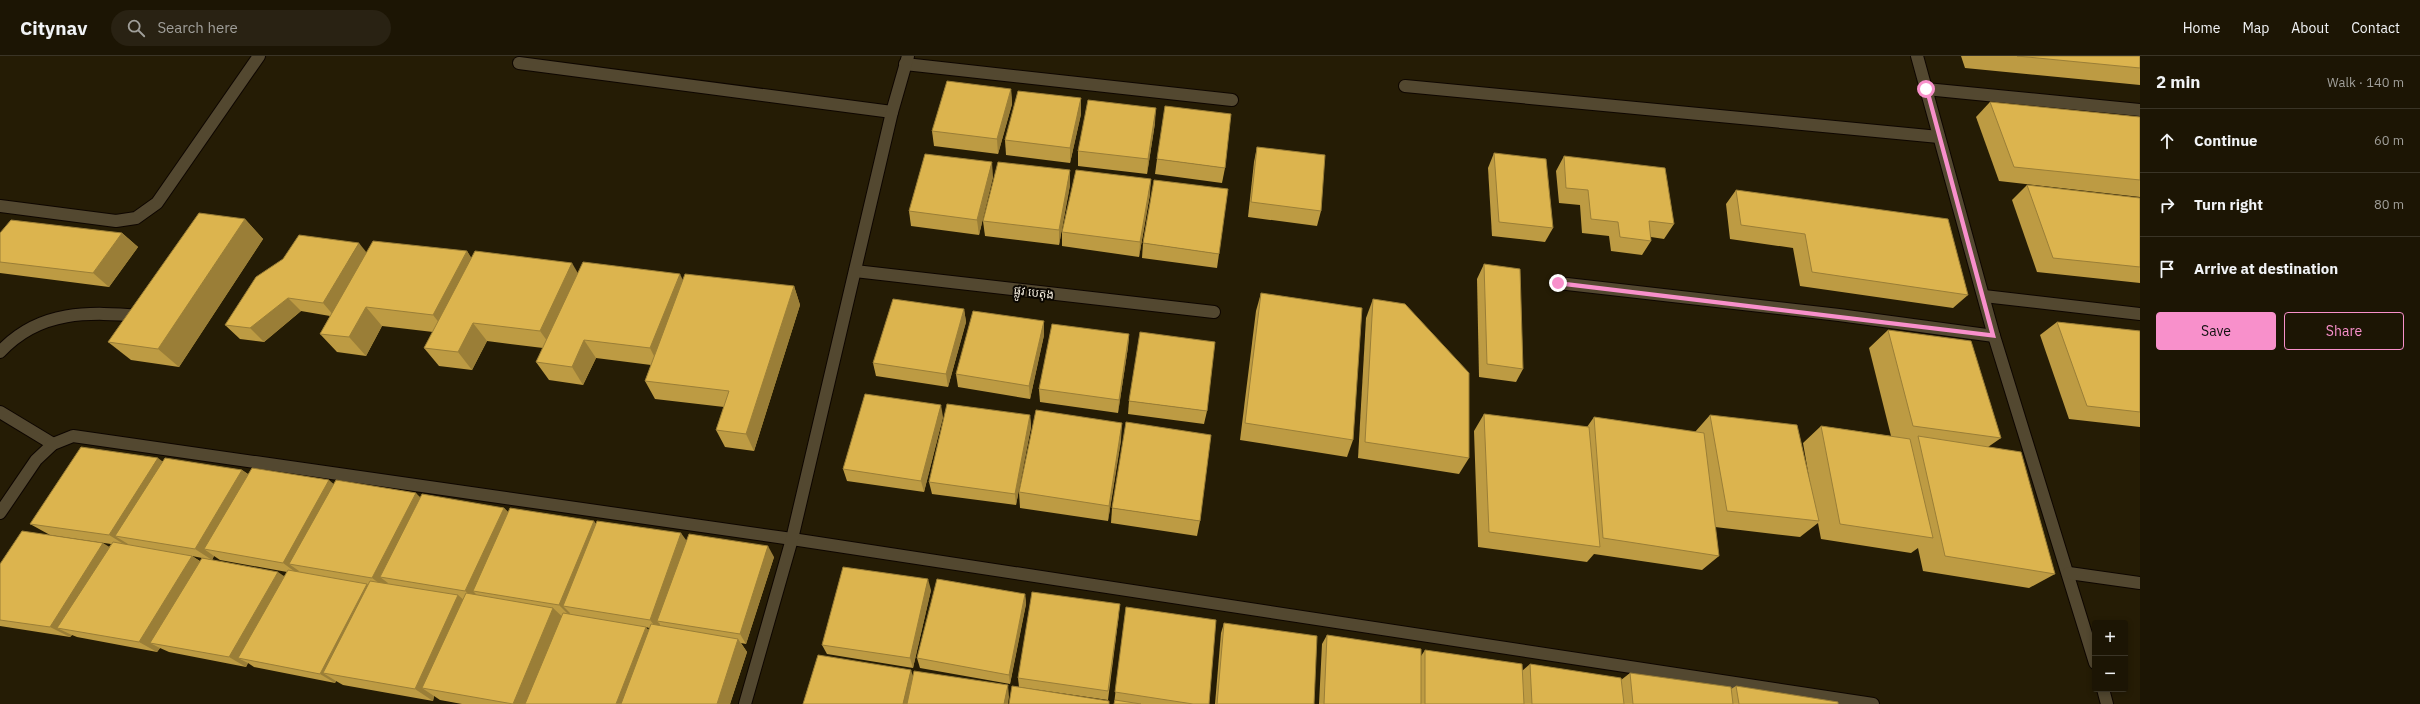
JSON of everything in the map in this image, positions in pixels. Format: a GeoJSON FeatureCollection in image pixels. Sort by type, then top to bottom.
{"type":"FeatureCollection","features":[{"type":"Feature","properties":{"kind":"street"},"geometry":{"type":"LineString","coordinates":[[0,206],[116,221],[136,218],[157,203],[259,56]]}},
{"type":"Feature","properties":{"kind":"street"},"geometry":{"type":"LineString","coordinates":[[1917,56],[1994,336],[2069,573],[2093,656]]}},
{"type":"Feature","properties":{"kind":"street"},"geometry":{"type":"LineString","coordinates":[[745,704],[792,539],[892,112],[907,60],[1232,100]]}},
{"type":"Feature","properties":{"kind":"street"},"geometry":{"type":"LineString","coordinates":[[520,63],[892,112]]}},
{"type":"Feature","properties":{"kind":"street"},"geometry":{"type":"LineString","coordinates":[[1405,86],[1939,137]]}},
{"type":"Feature","properties":{"kind":"street"},"geometry":{"type":"LineString","coordinates":[[1926,89],[2140,110]]}},
{"type":"Feature","properties":{"kind":"street","name":"ផ្លូវ បេតុង"},"geometry":{"type":"LineString","coordinates":[[855,271],[1214,312]]}},
{"type":"Feature","properties":{"kind":"street"},"geometry":{"type":"LineString","coordinates":[[1558,283],[1994,336]]}},
{"type":"Feature","properties":{"kind":"street"},"geometry":{"type":"LineString","coordinates":[[1984,296],[2140,314]]}},
{"type":"Feature","properties":{"kind":"street"},"geometry":{"type":"LineString","coordinates":[[0,352],[27,327],[57,318],[96,312],[147,317]]}},
{"type":"Feature","properties":{"kind":"street"},"geometry":{"type":"LineString","coordinates":[[0,412],[53,444]]}},
{"type":"Feature","properties":{"kind":"street"},"geometry":{"type":"LineString","coordinates":[[0,513],[36,460],[53,444],[73,436],[792,539],[1873,704]]}},
{"type":"Feature","properties":{"kind":"street"},"geometry":{"type":"LineString","coordinates":[[2069,573],[2140,583]]}},
{"type":"Feature","properties":{"kind":"street"},"geometry":{"type":"LineString","coordinates":[[2104,692],[2107,704]]}},
{"type":"Feature","properties":{"kind":"building"},"geometry":{"type":"Polygon","coordinates":[[[2017,56],[2140,56],[2140,68],[2017,56]]]}},
{"type":"Feature","properties":{"kind":"building"},"geometry":{"type":"Polygon","coordinates":[[[947,81],[1011,89],[997,139],[932,131],[947,81]]]}},
{"type":"Feature","properties":{"kind":"building"},"geometry":{"type":"Polygon","coordinates":[[[1018,91],[1081,98],[1070,148],[1005,140],[1018,91]]]}},
{"type":"Feature","properties":{"kind":"building"},"geometry":{"type":"Polygon","coordinates":[[[1088,100],[1156,108],[1148,159],[1078,151],[1088,100]]]}},
{"type":"Feature","properties":{"kind":"building"},"geometry":{"type":"Polygon","coordinates":[[[1990,102],[2140,117],[2140,180],[2014,167],[1990,102]]]}},
{"type":"Feature","properties":{"kind":"building"},"geometry":{"type":"Polygon","coordinates":[[[1165,106],[1231,114],[1225,168],[1157,159],[1165,106]]]}},
{"type":"Feature","properties":{"kind":"building"},"geometry":{"type":"Polygon","coordinates":[[[1257,147],[1325,155],[1321,211],[1251,202],[1257,147]]]}},
{"type":"Feature","properties":{"kind":"building"},"geometry":{"type":"Polygon","coordinates":[[[1494,153],[1546,159],[1553,228],[1499,222],[1494,153]]]}},
{"type":"Feature","properties":{"kind":"building"},"geometry":{"type":"Polygon","coordinates":[[[925,154],[992,162],[977,220],[909,211],[925,154]]]}},
{"type":"Feature","properties":{"kind":"building"},"geometry":{"type":"Polygon","coordinates":[[[1564,156],[1665,168],[1674,224],[1649,221],[1651,241],[1620,237],[1618,222],[1591,219],[1588,190],[1566,188],[1564,156]]]}},
{"type":"Feature","properties":{"kind":"building"},"geometry":{"type":"Polygon","coordinates":[[[998,162],[1070,170],[1059,230],[983,221],[998,162]]]}},
{"type":"Feature","properties":{"kind":"building"},"geometry":{"type":"Polygon","coordinates":[[[1076,170],[1151,179],[1140,242],[1062,232],[1076,170]]]}},
{"type":"Feature","properties":{"kind":"building"},"geometry":{"type":"Polygon","coordinates":[[[1154,180],[1228,189],[1219,254],[1143,243],[1154,180]]]}},
{"type":"Feature","properties":{"kind":"building"},"geometry":{"type":"Polygon","coordinates":[[[2027,185],[2140,198],[2140,267],[2053,258],[2027,185]]]}},
{"type":"Feature","properties":{"kind":"building"},"geometry":{"type":"Polygon","coordinates":[[[1736,190],[1948,219],[1968,295],[1812,272],[1805,234],[1741,225],[1736,190]]]}},
{"type":"Feature","properties":{"kind":"building"},"geometry":{"type":"Polygon","coordinates":[[[199,213],[245,219],[158,349],[108,342],[199,213]]]}},
{"type":"Feature","properties":{"kind":"building"},"geometry":{"type":"Polygon","coordinates":[[[11,220],[122,233],[93,273],[0,262],[0,233],[11,220]]]}},
{"type":"Feature","properties":{"kind":"building"},"geometry":{"type":"Polygon","coordinates":[[[299,235],[359,243],[323,303],[288,298],[250,328],[225,325],[256,277],[283,259],[299,235]]]}},
{"type":"Feature","properties":{"kind":"building"},"geometry":{"type":"Polygon","coordinates":[[[373,241],[467,251],[433,315],[366,307],[349,337],[320,334],[373,241]]]}},
{"type":"Feature","properties":{"kind":"building"},"geometry":{"type":"Polygon","coordinates":[[[475,251],[572,263],[540,331],[473,323],[458,352],[424,348],[475,251]]]}},
{"type":"Feature","properties":{"kind":"building"},"geometry":{"type":"Polygon","coordinates":[[[583,262],[680,274],[650,348],[584,340],[572,367],[536,362],[583,262]]]}},
{"type":"Feature","properties":{"kind":"building"},"geometry":{"type":"Polygon","coordinates":[[[1484,264],[1520,269],[1523,369],[1487,364],[1484,264]]]}},
{"type":"Feature","properties":{"kind":"building"},"geometry":{"type":"Polygon","coordinates":[[[685,274],[794,286],[746,434],[716,430],[729,391],[645,381],[685,274]]]}},
{"type":"Feature","properties":{"kind":"building"},"geometry":{"type":"Polygon","coordinates":[[[1261,293],[1362,308],[1353,440],[1245,423],[1261,293]]]}},
{"type":"Feature","properties":{"kind":"building"},"geometry":{"type":"Polygon","coordinates":[[[893,299],[964,309],[946,374],[873,363],[893,299]]]}},
{"type":"Feature","properties":{"kind":"building"},"geometry":{"type":"Polygon","coordinates":[[[1373,299],[1405,304],[1469,373],[1469,458],[1365,442],[1373,299]]]}},
{"type":"Feature","properties":{"kind":"building"},"geometry":{"type":"Polygon","coordinates":[[[973,311],[1044,321],[1029,386],[956,374],[973,311]]]}},
{"type":"Feature","properties":{"kind":"building"},"geometry":{"type":"Polygon","coordinates":[[[2057,322],[2140,331],[2140,412],[2087,406],[2057,322]]]}},
{"type":"Feature","properties":{"kind":"building"},"geometry":{"type":"Polygon","coordinates":[[[1052,324],[1129,334],[1119,400],[1039,389],[1052,324]]]}},
{"type":"Feature","properties":{"kind":"building"},"geometry":{"type":"Polygon","coordinates":[[[1888,330],[1971,341],[2001,438],[1913,426],[1888,330]]]}},
{"type":"Feature","properties":{"kind":"building"},"geometry":{"type":"Polygon","coordinates":[[[1140,332],[1215,342],[1207,411],[1129,401],[1140,332]]]}},
{"type":"Feature","properties":{"kind":"building"},"geometry":{"type":"Polygon","coordinates":[[[865,394],[941,405],[921,481],[843,469],[865,394]]]}},
{"type":"Feature","properties":{"kind":"building"},"geometry":{"type":"Polygon","coordinates":[[[947,404],[1030,415],[1015,494],[929,482],[947,404]]]}},
{"type":"Feature","properties":{"kind":"building"},"geometry":{"type":"Polygon","coordinates":[[[1036,410],[1122,423],[1109,506],[1019,492],[1036,410]]]}},
{"type":"Feature","properties":{"kind":"building"},"geometry":{"type":"Polygon","coordinates":[[[1484,414],[1589,427],[1600,547],[1489,532],[1484,414]]]}},
{"type":"Feature","properties":{"kind":"building"},"geometry":{"type":"Polygon","coordinates":[[[1710,415],[1797,425],[1819,521],[1727,511],[1710,415]]]}},
{"type":"Feature","properties":{"kind":"building"},"geometry":{"type":"Polygon","coordinates":[[[1594,417],[1704,433],[1719,556],[1603,538],[1594,417]]]}},
{"type":"Feature","properties":{"kind":"building"},"geometry":{"type":"Polygon","coordinates":[[[1126,422],[1211,435],[1200,521],[1112,508],[1126,422]]]}},
{"type":"Feature","properties":{"kind":"building"},"geometry":{"type":"Polygon","coordinates":[[[1821,426],[1910,439],[1933,538],[1840,524],[1821,426]]]}},
{"type":"Feature","properties":{"kind":"building"},"geometry":{"type":"Polygon","coordinates":[[[1918,436],[2021,452],[2055,574],[1945,556],[1918,436]]]}},
{"type":"Feature","properties":{"kind":"building"},"geometry":{"type":"Polygon","coordinates":[[[81,447],[158,458],[109,535],[30,524],[81,447]]]}},
{"type":"Feature","properties":{"kind":"building"},"geometry":{"type":"Polygon","coordinates":[[[165,458],[242,470],[195,549],[115,536],[165,458]]]}},
{"type":"Feature","properties":{"kind":"building"},"geometry":{"type":"Polygon","coordinates":[[[252,468],[329,480],[283,563],[204,549],[252,468]]]}},
{"type":"Feature","properties":{"kind":"building"},"geometry":{"type":"Polygon","coordinates":[[[336,480],[416,493],[372,578],[289,564],[336,480]]]}},
{"type":"Feature","properties":{"kind":"building"},"geometry":{"type":"Polygon","coordinates":[[[422,494],[504,508],[465,591],[380,577],[422,494]]]}},
{"type":"Feature","properties":{"kind":"building"},"geometry":{"type":"Polygon","coordinates":[[[510,508],[594,521],[559,605],[473,591],[510,508]]]}},
{"type":"Feature","properties":{"kind":"building"},"geometry":{"type":"Polygon","coordinates":[[[597,521],[681,533],[650,620],[563,606],[597,521]]]}},
{"type":"Feature","properties":{"kind":"building"},"geometry":{"type":"Polygon","coordinates":[[[22,531],[103,543],[50,627],[0,620],[0,564],[22,531]]]}},
{"type":"Feature","properties":{"kind":"building"},"geometry":{"type":"Polygon","coordinates":[[[689,534],[768,546],[740,634],[657,621],[689,534]]]}},
{"type":"Feature","properties":{"kind":"building"},"geometry":{"type":"Polygon","coordinates":[[[113,542],[192,556],[139,642],[57,628],[113,542]]]}},
{"type":"Feature","properties":{"kind":"building"},"geometry":{"type":"Polygon","coordinates":[[[202,558],[278,572],[229,657],[150,643],[202,558]]]}},
{"type":"Feature","properties":{"kind":"building"},"geometry":{"type":"Polygon","coordinates":[[[843,567],[928,579],[910,658],[822,645],[843,567]]]}},
{"type":"Feature","properties":{"kind":"building"},"geometry":{"type":"Polygon","coordinates":[[[288,570],[367,584],[320,674],[238,658],[288,570]]]}},
{"type":"Feature","properties":{"kind":"building"},"geometry":{"type":"Polygon","coordinates":[[[937,579],[1025,594],[1009,675],[917,658],[937,579]]]}},
{"type":"Feature","properties":{"kind":"building"},"geometry":{"type":"Polygon","coordinates":[[[370,581],[458,595],[415,689],[323,673],[370,581]]]}},
{"type":"Feature","properties":{"kind":"building"},"geometry":{"type":"Polygon","coordinates":[[[1032,592],[1120,604],[1108,691],[1018,678],[1032,592]]]}},
{"type":"Feature","properties":{"kind":"building"},"geometry":{"type":"Polygon","coordinates":[[[466,593],[553,608],[513,704],[422,688],[466,593]]]}},
{"type":"Feature","properties":{"kind":"building"},"geometry":{"type":"Polygon","coordinates":[[[1126,607],[1216,620],[1209,704],[1193,704],[1115,692],[1126,607]]]}},
{"type":"Feature","properties":{"kind":"building"},"geometry":{"type":"Polygon","coordinates":[[[563,613],[646,627],[616,704],[525,704],[563,613]]]}},
{"type":"Feature","properties":{"kind":"building"},"geometry":{"type":"Polygon","coordinates":[[[1224,623],[1317,636],[1314,704],[1217,704],[1224,623]]]}},
{"type":"Feature","properties":{"kind":"building"},"geometry":{"type":"Polygon","coordinates":[[[651,624],[738,639],[717,704],[621,704],[651,624]]]}},
{"type":"Feature","properties":{"kind":"building"},"geometry":{"type":"Polygon","coordinates":[[[1327,635],[1421,649],[1421,704],[1324,704],[1327,635]]]}},
{"type":"Feature","properties":{"kind":"building"},"geometry":{"type":"Polygon","coordinates":[[[1425,650],[1522,664],[1524,704],[1425,704],[1425,650]]]}},
{"type":"Feature","properties":{"kind":"building"},"geometry":{"type":"Polygon","coordinates":[[[818,655],[911,670],[903,704],[803,704],[818,655]]]}},
{"type":"Feature","properties":{"kind":"building"},"geometry":{"type":"Polygon","coordinates":[[[1530,664],[1621,678],[1624,704],[1532,704],[1530,664]]]}},
{"type":"Feature","properties":{"kind":"building"},"geometry":{"type":"Polygon","coordinates":[[[914,671],[1008,685],[1004,704],[907,704],[914,671]]]}},
{"type":"Feature","properties":{"kind":"building"},"geometry":{"type":"Polygon","coordinates":[[[1630,673],[1731,687],[1733,704],[1633,704],[1630,673]]]}},
{"type":"Feature","properties":{"kind":"building"},"geometry":{"type":"Polygon","coordinates":[[[1012,686],[1109,701],[1109,704],[1009,704],[1012,686]]]}},
{"type":"Feature","properties":{"kind":"building"},"geometry":{"type":"Polygon","coordinates":[[[1736,686],[1838,702],[1838,704],[1739,704],[1736,686]]]}},
{"type":"Feature","properties":{"kind":"building"},"geometry":{"type":"Polygon","coordinates":[[[1115,700],[1141,704],[1114,704],[1115,700]]]}},
{"type":"Feature","properties":{"kind":"route"},"geometry":{"type":"LineString","coordinates":[[1558,283],[1994,336],[1926,89]]}}]}
